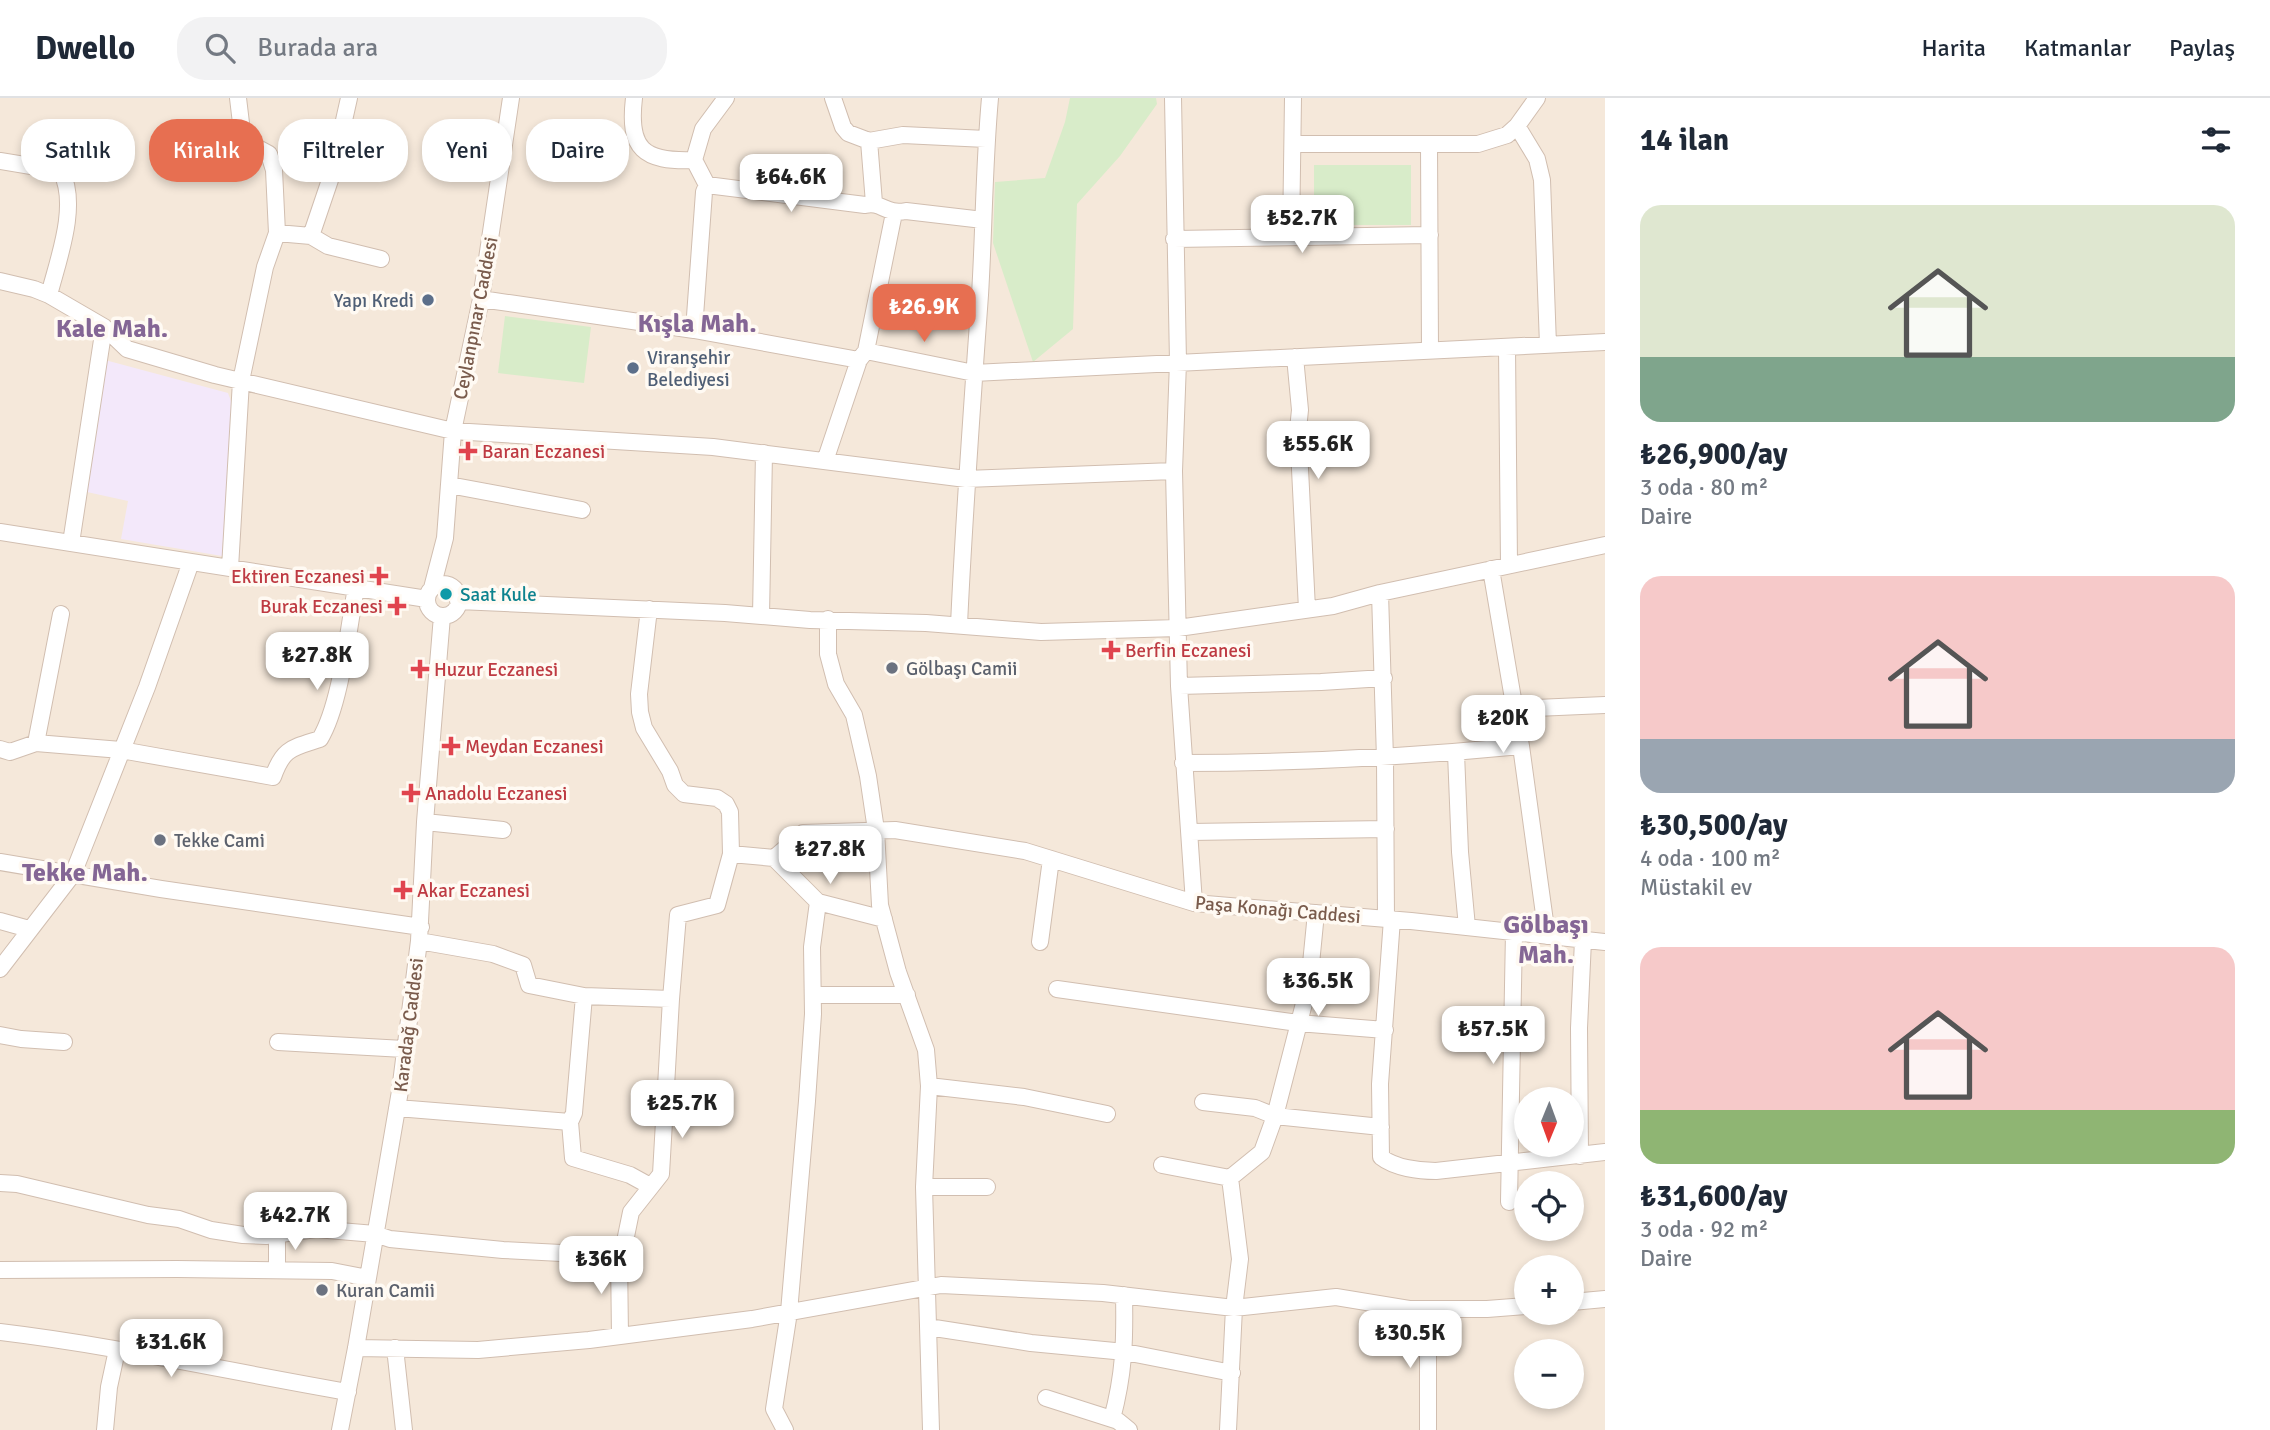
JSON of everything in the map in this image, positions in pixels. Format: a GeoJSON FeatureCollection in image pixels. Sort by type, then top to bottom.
{"type":"FeatureCollection","features":[{"type":"Feature","properties":{"kind":"street"},"geometry":{"type":"LineString","coordinates":[[230,568],[241,381],[265,267],[277,233],[274,170],[269,153],[243,139],[238,98]]}},
{"type":"Feature","properties":{"kind":"street"},"geometry":{"type":"LineString","coordinates":[[311,236],[332,174],[349,98]]}},
{"type":"Feature","properties":{"kind":"street","name":"Ceylanpınar Caddesi"},"geometry":{"type":"LineString","coordinates":[[445,538],[453,431],[481,299],[511,98]]}},
{"type":"Feature","properties":{"kind":"street"},"geometry":{"type":"LineString","coordinates":[[634,98],[632,118],[634,137],[639,147],[671,161],[694,160]]}},
{"type":"Feature","properties":{"kind":"street"},"geometry":{"type":"LineString","coordinates":[[707,185],[694,160],[703,129],[726,98]]}},
{"type":"Feature","properties":{"kind":"street"},"geometry":{"type":"LineString","coordinates":[[833,98],[843,127],[869,141],[903,135],[986,139]]}},
{"type":"Feature","properties":{"kind":"street"},"geometry":{"type":"LineString","coordinates":[[959,625],[990,98]]}},
{"type":"Feature","properties":{"kind":"street"},"geometry":{"type":"LineString","coordinates":[[1172,98],[1178,362],[1174,471],[1179,686],[1194,903]]}},
{"type":"Feature","properties":{"kind":"street"},"geometry":{"type":"LineString","coordinates":[[1291,237],[1293,98]]}},
{"type":"Feature","properties":{"kind":"street"},"geometry":{"type":"LineString","coordinates":[[1294,144],[1478,144],[1507,135],[1538,98]]}},
{"type":"Feature","properties":{"kind":"street"},"geometry":{"type":"LineString","coordinates":[[1517,126],[1537,159],[1542,180],[1548,345]]}},
{"type":"Feature","properties":{"kind":"street"},"geometry":{"type":"LineString","coordinates":[[869,141],[874,203]]}},
{"type":"Feature","properties":{"kind":"street"},"geometry":{"type":"LineString","coordinates":[[1429,144],[1430,350]]}},
{"type":"Feature","properties":{"kind":"street"},"geometry":{"type":"LineString","coordinates":[[0,161],[49,167],[61,171],[65,178],[68,218],[49,295]]}},
{"type":"Feature","properties":{"kind":"street"},"geometry":{"type":"LineString","coordinates":[[694,330],[704,192],[707,185]]}},
{"type":"Feature","properties":{"kind":"street"},"geometry":{"type":"LineString","coordinates":[[707,185],[865,205],[874,203],[894,213],[906,211],[983,220]]}},
{"type":"Feature","properties":{"kind":"street"},"geometry":{"type":"LineString","coordinates":[[825,461],[863,356],[894,213]]}},
{"type":"Feature","properties":{"kind":"street"},"geometry":{"type":"LineString","coordinates":[[277,233],[311,236],[328,246],[382,259]]}},
{"type":"Feature","properties":{"kind":"street"},"geometry":{"type":"LineString","coordinates":[[1174,239],[1430,235]]}},
{"type":"Feature","properties":{"kind":"street"},"geometry":{"type":"LineString","coordinates":[[0,281],[49,295],[104,327],[127,349],[241,381],[453,431],[713,447],[966,479],[1174,471]]}},
{"type":"Feature","properties":{"kind":"street"},"geometry":{"type":"LineString","coordinates":[[481,299],[974,373],[1605,342]]}},
{"type":"Feature","properties":{"kind":"street"},"geometry":{"type":"LineString","coordinates":[[71,543],[104,327]]}},
{"type":"Feature","properties":{"kind":"street"},"geometry":{"type":"LineString","coordinates":[[1507,347],[1509,565]]}},
{"type":"Feature","properties":{"kind":"street"},"geometry":{"type":"LineString","coordinates":[[1295,356],[1300,410],[1298,429],[1307,609]]}},
{"type":"Feature","properties":{"kind":"street"},"geometry":{"type":"LineString","coordinates":[[761,616],[764,453]]}},
{"type":"Feature","properties":{"kind":"street"},"geometry":{"type":"LineString","coordinates":[[449,485],[582,510]]}},
{"type":"Feature","properties":{"kind":"street"},"geometry":{"type":"LineString","coordinates":[[0,532],[356,588],[429,593],[442,584],[455,594],[810,620],[959,625],[1041,632],[1178,628],[1333,606],[1380,593],[1605,545]]}},
{"type":"Feature","properties":{"kind":"street"},"geometry":{"type":"LineString","coordinates":[[445,538],[455,594],[452,613],[442,616],[429,608],[429,593],[445,538]]}},
{"type":"Feature","properties":{"kind":"street"},"geometry":{"type":"LineString","coordinates":[[0,969],[73,874],[147,687],[191,562]]}},
{"type":"Feature","properties":{"kind":"street"},"geometry":{"type":"LineString","coordinates":[[1491,569],[1521,746],[1547,936]]}},
{"type":"Feature","properties":{"kind":"street"},"geometry":{"type":"LineString","coordinates":[[0,749],[10,752],[36,743],[121,750],[273,777],[288,749],[320,739],[326,728],[334,704],[356,588]]}},
{"type":"Feature","properties":{"kind":"street"},"geometry":{"type":"LineString","coordinates":[[1380,593],[1389,919],[1380,1084],[1381,1157],[1390,1164],[1423,1171],[1570,1157]]}},
{"type":"Feature","properties":{"kind":"street"},"geometry":{"type":"LineString","coordinates":[[620,1336],[619,1256],[623,1251],[631,1212],[661,1174],[678,915],[717,905],[731,854],[730,812],[726,804],[717,798],[684,794],[675,785],[670,771],[643,728],[639,694],[649,609]]}},
{"type":"Feature","properties":{"kind":"street"},"geometry":{"type":"LineString","coordinates":[[36,743],[61,614]]}},
{"type":"Feature","properties":{"kind":"street","name":"Karadağ Caddesi"},"geometry":{"type":"LineString","coordinates":[[340,1430],[397,1108],[420,934],[425,822],[442,616]]}},
{"type":"Feature","properties":{"kind":"street"},"geometry":{"type":"LineString","coordinates":[[828,619],[828,654],[836,684],[854,715],[868,776],[876,830],[880,905],[906,995],[926,1050],[929,1086],[924,1187],[931,1430]]}},
{"type":"Feature","properties":{"kind":"street"},"geometry":{"type":"LineString","coordinates":[[1179,686],[1384,678]]}},
{"type":"Feature","properties":{"kind":"street"},"geometry":{"type":"LineString","coordinates":[[1514,709],[1605,705]]}},
{"type":"Feature","properties":{"kind":"street"},"geometry":{"type":"LineString","coordinates":[[1183,763],[1249,764],[1385,759],[1521,746]]}},
{"type":"Feature","properties":{"kind":"street"},"geometry":{"type":"LineString","coordinates":[[1456,752],[1460,852],[1467,927]]}},
{"type":"Feature","properties":{"kind":"street"},"geometry":{"type":"LineString","coordinates":[[425,822],[503,830]]}},
{"type":"Feature","properties":{"kind":"street"},"geometry":{"type":"LineString","coordinates":[[1190,832],[1385,829]]}},
{"type":"Feature","properties":{"kind":"street","name":"Paşa Konağı Caddesi"},"geometry":{"type":"LineString","coordinates":[[774,858],[803,833],[895,830],[1025,851],[1194,903],[1389,919],[1605,942]]}},
{"type":"Feature","properties":{"kind":"street"},"geometry":{"type":"LineString","coordinates":[[731,854],[774,858],[818,902],[884,919]]}},
{"type":"Feature","properties":{"kind":"street"},"geometry":{"type":"LineString","coordinates":[[1040,942],[1051,859]]}},
{"type":"Feature","properties":{"kind":"street"},"geometry":{"type":"LineString","coordinates":[[0,862],[420,934],[523,965],[529,985],[584,996],[671,999]]}},
{"type":"Feature","properties":{"kind":"street"},"geometry":{"type":"LineString","coordinates":[[785,1430],[774,1409],[789,1312],[807,1101],[813,995],[812,947],[818,902]]}},
{"type":"Feature","properties":{"kind":"street"},"geometry":{"type":"LineString","coordinates":[[1163,1165],[1230,1178],[1262,1153],[1275,1116],[1309,984],[1316,913]]}},
{"type":"Feature","properties":{"kind":"street"},"geometry":{"type":"LineString","coordinates":[[0,921],[29,929]]}},
{"type":"Feature","properties":{"kind":"street"},"geometry":{"type":"LineString","coordinates":[[1508,1202],[1514,932]]}},
{"type":"Feature","properties":{"kind":"street"},"geometry":{"type":"LineString","coordinates":[[1579,1087],[1583,940]]}},
{"type":"Feature","properties":{"kind":"street"},"geometry":{"type":"LineString","coordinates":[[1057,989],[1298,1023],[1385,1030]]}},
{"type":"Feature","properties":{"kind":"street"},"geometry":{"type":"LineString","coordinates":[[813,995],[906,995]]}},
{"type":"Feature","properties":{"kind":"street"},"geometry":{"type":"LineString","coordinates":[[584,996],[575,1113],[570,1122],[573,1158],[630,1175],[650,1186]]}},
{"type":"Feature","properties":{"kind":"street"},"geometry":{"type":"LineString","coordinates":[[0,1035],[64,1042]]}},
{"type":"Feature","properties":{"kind":"street"},"geometry":{"type":"LineString","coordinates":[[278,1042],[404,1049]]}},
{"type":"Feature","properties":{"kind":"street"},"geometry":{"type":"LineString","coordinates":[[929,1086],[1024,1097],[1107,1114]]}},
{"type":"Feature","properties":{"kind":"street"},"geometry":{"type":"LineString","coordinates":[[1203,1102],[1255,1108],[1275,1116],[1381,1127]]}},
{"type":"Feature","properties":{"kind":"street"},"geometry":{"type":"LineString","coordinates":[[397,1108],[570,1122]]}},
{"type":"Feature","properties":{"kind":"street"},"geometry":{"type":"LineString","coordinates":[[1584,1155],[1605,1152]]}},
{"type":"Feature","properties":{"kind":"street"},"geometry":{"type":"LineString","coordinates":[[1228,1430],[1234,1308],[1240,1259],[1230,1178]]}},
{"type":"Feature","properties":{"kind":"street"},"geometry":{"type":"LineString","coordinates":[[0,1182],[148,1215],[178,1219],[211,1230],[243,1236],[266,1236],[316,1229],[375,1234],[403,1241],[619,1256]]}},
{"type":"Feature","properties":{"kind":"street"},"geometry":{"type":"LineString","coordinates":[[924,1187],[987,1187]]}},
{"type":"Feature","properties":{"kind":"street"},"geometry":{"type":"LineString","coordinates":[[276,1270],[277,1233]]}},
{"type":"Feature","properties":{"kind":"street"},"geometry":{"type":"LineString","coordinates":[[0,1270],[332,1271],[368,1278]]}},
{"type":"Feature","properties":{"kind":"street"},"geometry":{"type":"LineString","coordinates":[[356,1348],[478,1350],[620,1336],[752,1319],[941,1285],[1124,1295],[1234,1308],[1336,1297],[1409,1309],[1514,1307]]}},
{"type":"Feature","properties":{"kind":"street"},"geometry":{"type":"LineString","coordinates":[[1112,1419],[1125,1352],[1124,1295]]}},
{"type":"Feature","properties":{"kind":"street"},"geometry":{"type":"LineString","coordinates":[[1584,1301],[1605,1299]]}},
{"type":"Feature","properties":{"kind":"street"},"geometry":{"type":"LineString","coordinates":[[1428,1309],[1428,1430]]}},
{"type":"Feature","properties":{"kind":"street"},"geometry":{"type":"LineString","coordinates":[[928,1327],[1031,1343],[1125,1352],[1232,1373]]}},
{"type":"Feature","properties":{"kind":"street"},"geometry":{"type":"LineString","coordinates":[[0,1332],[152,1354],[180,1362],[348,1392]]}},
{"type":"Feature","properties":{"kind":"street"},"geometry":{"type":"LineString","coordinates":[[395,1349],[404,1430]]}},
{"type":"Feature","properties":{"kind":"street"},"geometry":{"type":"LineString","coordinates":[[105,1430],[109,1387],[117,1350]]}},
{"type":"Feature","properties":{"kind":"street"},"geometry":{"type":"LineString","coordinates":[[1046,1398],[1112,1419],[1129,1430]]}},
{"type":"Feature","properties":{"kind":"shaded area"},"geometry":{"type":"Polygon","coordinates":[[[0,98],[1605,98],[1605,1430],[0,1430],[0,98]]]}},
{"type":"Feature","properties":{"kind":"shaded area"},"geometry":{"type":"Polygon","coordinates":[[[105,360],[228,393],[232,404],[222,556],[121,539],[128,501],[87,492],[105,360]]]}},
{"type":"Feature","properties":{"kind":"green space"},"geometry":{"type":"Polygon","coordinates":[[[1070,98],[1156,98],[1157,104],[1120,156],[1077,204],[1073,329],[1033,362],[993,243],[995,182],[1045,178],[1065,122],[1070,98]]]}},
{"type":"Feature","properties":{"kind":"green space"},"geometry":{"type":"Polygon","coordinates":[[[1314,165],[1411,165],[1411,225],[1314,225],[1314,165]]]}},
{"type":"Feature","properties":{"kind":"green space"},"geometry":{"type":"Polygon","coordinates":[[[505,316],[591,327],[584,383],[498,373],[505,316]]]}},
{"type":"Feature","properties":{"kind":"place","name":"Yapı Kredi"},"geometry":{"type":"Point","coordinates":[428,300]}},
{"type":"Feature","properties":{"kind":"place","name":"Viranşehir Belediyesi"},"geometry":{"type":"Point","coordinates":[633,368]}},
{"type":"Feature","properties":{"kind":"place","name":"Baran Eczanesi"},"geometry":{"type":"Point","coordinates":[468,451]}},
{"type":"Feature","properties":{"kind":"place","name":"Ektiren Eczanesi"},"geometry":{"type":"Point","coordinates":[379,576]}},
{"type":"Feature","properties":{"kind":"place","name":"Saat Kule"},"geometry":{"type":"Point","coordinates":[446,594]}},
{"type":"Feature","properties":{"kind":"place","name":"Burak Eczanesi"},"geometry":{"type":"Point","coordinates":[397,606]}},
{"type":"Feature","properties":{"kind":"place","name":"Berfin Eczanesi"},"geometry":{"type":"Point","coordinates":[1111,650]}},
{"type":"Feature","properties":{"kind":"place","name":"Gölbaşı Camii"},"geometry":{"type":"Point","coordinates":[892,668]}},
{"type":"Feature","properties":{"kind":"place","name":"Huzur Eczanesi"},"geometry":{"type":"Point","coordinates":[420,669]}},
{"type":"Feature","properties":{"kind":"place","name":"Meydan Eczanesi"},"geometry":{"type":"Point","coordinates":[451,746]}},
{"type":"Feature","properties":{"kind":"place","name":"Anadolu Eczanesi"},"geometry":{"type":"Point","coordinates":[411,793]}},
{"type":"Feature","properties":{"kind":"place","name":"Tekke Cami"},"geometry":{"type":"Point","coordinates":[160,840]}},
{"type":"Feature","properties":{"kind":"place","name":"Akar Eczanesi"},"geometry":{"type":"Point","coordinates":[403,890]}},
{"type":"Feature","properties":{"kind":"place","name":"Kuran Camii"},"geometry":{"type":"Point","coordinates":[322,1290]}},
{"type":"Feature","properties":{"kind":"district","name":"Kışla Mah."},"geometry":{"type":"Point","coordinates":[697,323]}},
{"type":"Feature","properties":{"kind":"district","name":"Kale Mah."},"geometry":{"type":"Point","coordinates":[112,328]}},
{"type":"Feature","properties":{"kind":"district","name":"Tekke Mah."},"geometry":{"type":"Point","coordinates":[85,872]}},
{"type":"Feature","properties":{"kind":"district","name":"Gölbaşı Mah."},"geometry":{"type":"Point","coordinates":[1546,939]}}]}
